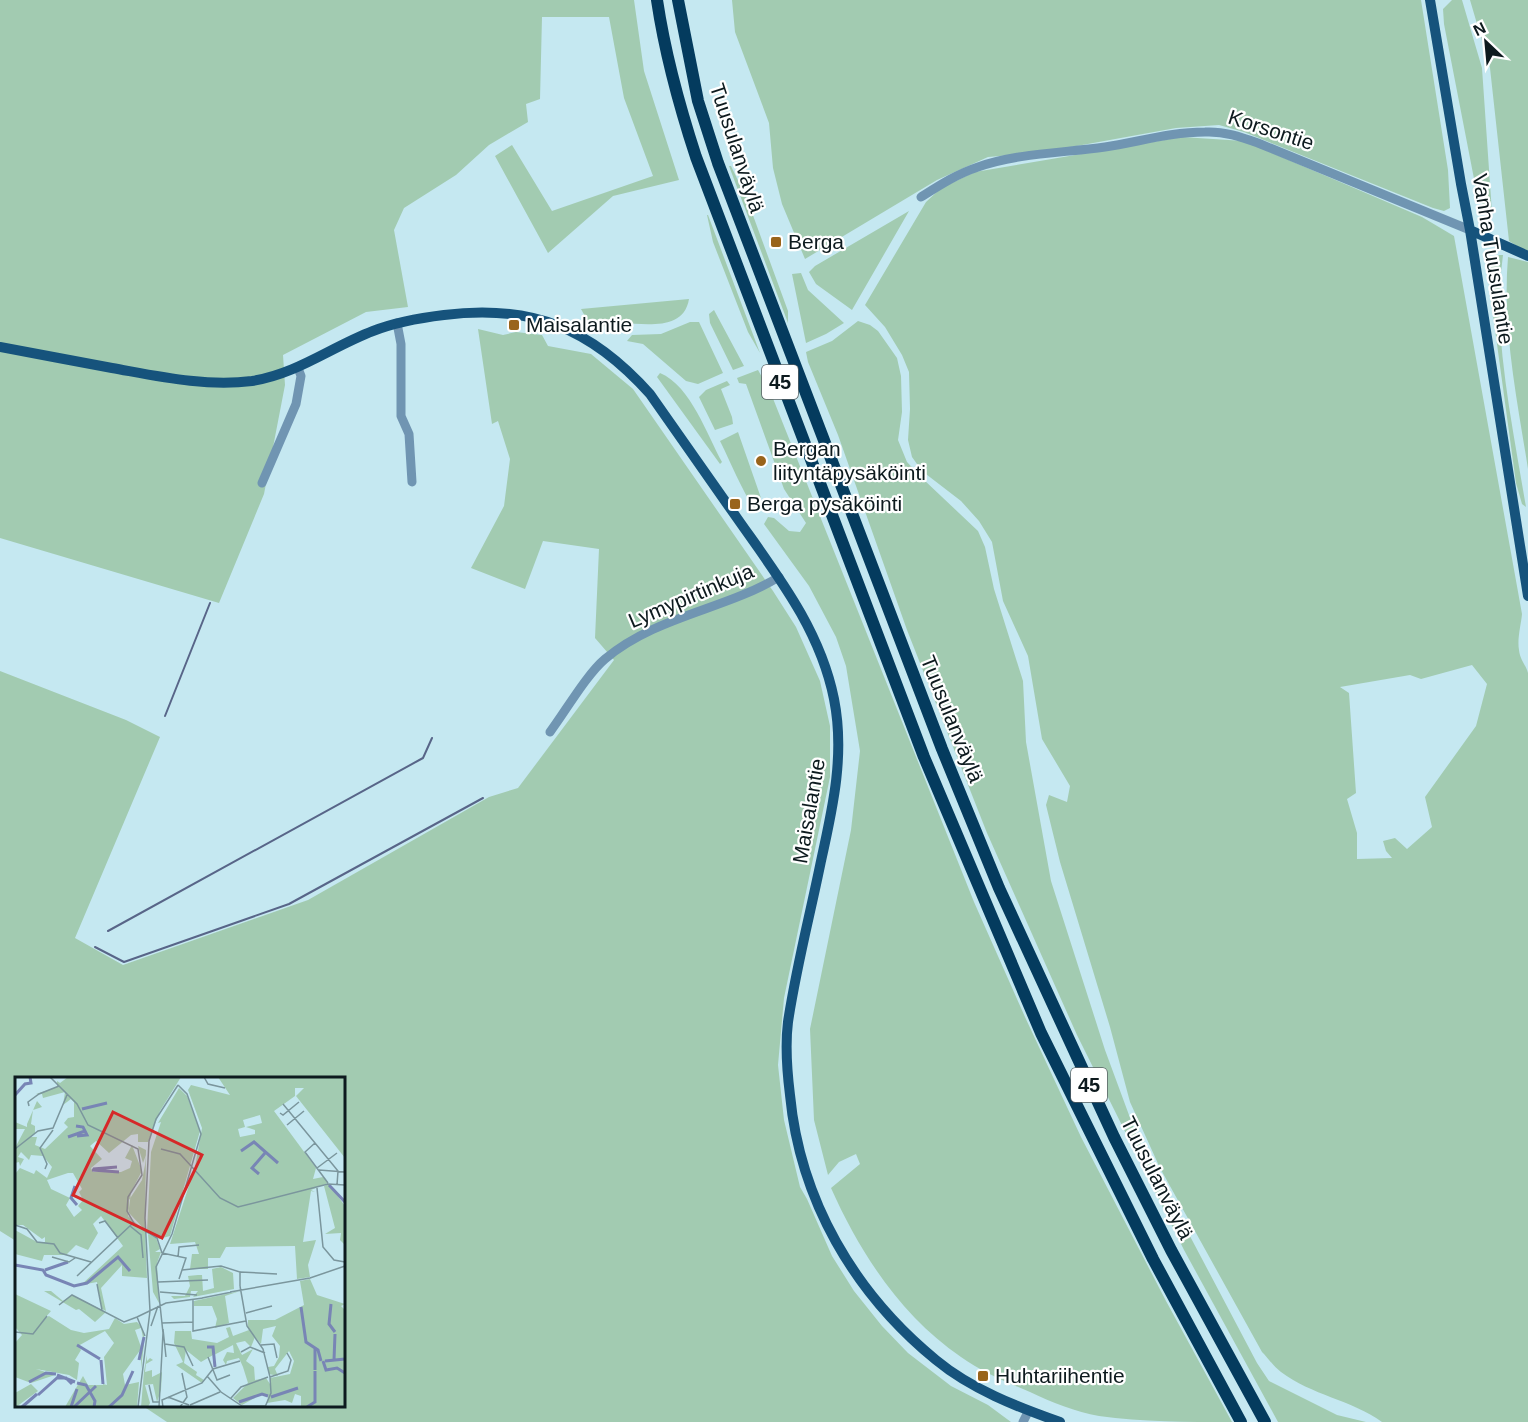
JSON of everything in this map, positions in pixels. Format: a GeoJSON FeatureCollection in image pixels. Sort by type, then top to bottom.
{"type":"FeatureCollection","features":[{"type":"Feature","properties":{"kind":"highway","name":"Tuusulanväylä"},"geometry":{"type":"LineString","coordinates":[[657,0],[663,41],[678,101],[696,157],[924,757],[1041,1033],[1153,1259],[1238,1418]]}},
{"type":"Feature","properties":{"kind":"highway","name":"Tuusulanväylä"},"geometry":{"type":"LineString","coordinates":[[678,0],[698,101],[718,163],[942,749],[999,888],[1109,1127],[1171,1250],[1265,1422]]}},
{"type":"Feature","properties":{"kind":"main road","name":"Vanha Tuusulantie"},"geometry":{"type":"LineString","coordinates":[[1430,0],[1470,230],[1528,596]]}},
{"type":"Feature","properties":{"kind":"main road","name":"Korsontie"},"geometry":{"type":"LineString","coordinates":[[1470,230],[1528,256]]}},
{"type":"Feature","properties":{"kind":"main road","name":"Maisalantie"},"geometry":{"type":"LineString","coordinates":[[0,347],[160,377],[199,382],[250,381],[298,368],[355,338],[397,322],[453,314],[506,313],[553,323],[578,334],[603,349],[630,371],[650,394],[800,610],[821,653],[834,699],[839,748],[838,778],[798,963],[788,1025],[787,1054],[795,1137],[812,1192],[832,1237],[860,1282],[897,1325],[938,1362],[985,1391],[1028,1412],[1060,1422]]}},
{"type":"Feature","properties":{"kind":"street","name":"Korsontie"},"geometry":{"type":"LineString","coordinates":[[921,197],[948,180],[979,166],[1162,136],[1205,132],[1231,134],[1258,143],[1470,230]]}},
{"type":"Feature","properties":{"kind":"street"},"geometry":{"type":"LineString","coordinates":[[397,322],[401,344],[401,416],[409,434],[412,482]]}},
{"type":"Feature","properties":{"kind":"street"},"geometry":{"type":"LineString","coordinates":[[262,483],[296,404],[301,376],[298,368]]}},
{"type":"Feature","properties":{"kind":"street","name":"Lymypirtinkuja"},"geometry":{"type":"LineString","coordinates":[[550,732],[601,663],[623,645],[653,629],[761,587],[779,577]]}},
{"type":"Feature","properties":{"kind":"street"},"geometry":{"type":"LineString","coordinates":[[1023,1422],[1028,1412]]}},
{"type":"Feature","properties":{"kind":"green space"},"geometry":{"type":"Polygon","coordinates":[[[0,0],[634,0],[644,71],[679,180],[613,196],[548,253],[495,156],[512,145],[552,211],[653,176],[624,98],[609,17],[542,17],[540,99],[526,104],[528,122],[489,145],[456,175],[404,208],[394,230],[408,307],[366,312],[283,355],[285,385],[264,494],[219,603],[0,538],[0,0]]]}},
{"type":"Feature","properties":{"kind":"green space"},"geometry":{"type":"Polygon","coordinates":[[[732,0],[1421,0],[1448,170],[1450,208],[1444,211],[1433,208],[1244,132],[1219,125],[1176,128],[1038,153],[988,157],[937,180],[805,259],[782,204],[773,168],[769,123],[735,32],[732,0]]]}},
{"type":"Feature","properties":{"kind":"green space"},"geometry":{"type":"Polygon","coordinates":[[[1452,0],[1462,0],[1482,68],[1492,213],[1488,216],[1476,189],[1444,24],[1443,9],[1452,0]]]}},
{"type":"Feature","properties":{"kind":"green space"},"geometry":{"type":"Polygon","coordinates":[[[1470,0],[1528,0],[1528,253],[1509,241],[1490,68],[1470,0]]]}},
{"type":"Feature","properties":{"kind":"green space"},"geometry":{"type":"Polygon","coordinates":[[[1182,137],[1244,141],[1422,217],[1454,236],[1522,614],[1518,641],[1520,654],[1528,673],[1528,1422],[1382,1422],[1358,1408],[1293,1380],[1278,1370],[1262,1352],[1160,1168],[1130,1102],[1110,1027],[1060,862],[1046,805],[1049,795],[1067,802],[1070,786],[1042,739],[1028,656],[1003,601],[992,542],[979,521],[961,501],[922,471],[912,457],[908,440],[909,372],[902,355],[885,327],[865,305],[926,202],[941,188],[975,172],[1182,137]],[[1472,665],[1421,679],[1410,675],[1340,687],[1349,693],[1356,793],[1347,799],[1357,833],[1357,859],[1392,858],[1386,851],[1383,841],[1395,838],[1407,849],[1432,827],[1425,797],[1476,726],[1487,684],[1472,665]]]}},
{"type":"Feature","properties":{"kind":"green space"},"geometry":{"type":"Polygon","coordinates":[[[729,166],[747,199],[788,311],[788,323],[729,166]]]}},
{"type":"Feature","properties":{"kind":"green space"},"geometry":{"type":"Polygon","coordinates":[[[909,211],[852,310],[816,284],[809,272],[815,266],[909,211]]]}},
{"type":"Feature","properties":{"kind":"green space"},"geometry":{"type":"Polygon","coordinates":[[[707,215],[760,353],[748,332],[713,242],[707,215]]]}},
{"type":"Feature","properties":{"kind":"green space"},"geometry":{"type":"Polygon","coordinates":[[[1503,255],[1499,306],[1500,331],[1509,407],[1526,507],[1522,504],[1516,483],[1487,271],[1488,262],[1503,255]]]}},
{"type":"Feature","properties":{"kind":"green space"},"geometry":{"type":"Polygon","coordinates":[[[1508,257],[1528,262],[1528,469],[1509,337],[1508,257]]]}},
{"type":"Feature","properties":{"kind":"green space"},"geometry":{"type":"Polygon","coordinates":[[[801,273],[808,290],[844,323],[806,343],[792,274],[801,273]]]}},
{"type":"Feature","properties":{"kind":"green space"},"geometry":{"type":"Polygon","coordinates":[[[689,299],[685,310],[678,318],[658,324],[613,324],[599,328],[587,320],[581,309],[689,299]]]}},
{"type":"Feature","properties":{"kind":"green space"},"geometry":{"type":"Polygon","coordinates":[[[714,310],[744,366],[733,370],[710,323],[709,314],[714,310]]]}},
{"type":"Feature","properties":{"kind":"green space"},"geometry":{"type":"Polygon","coordinates":[[[858,321],[878,331],[897,358],[901,376],[902,412],[898,440],[907,462],[978,531],[985,547],[994,589],[1023,681],[1026,742],[1051,881],[1105,1050],[1136,1134],[1257,1363],[1269,1381],[1337,1415],[1366,1422],[1278,1422],[1184,1250],[1077,1035],[987,833],[907,630],[838,435],[808,362],[806,352],[832,341],[858,321]]]}},
{"type":"Feature","properties":{"kind":"green space"},"geometry":{"type":"Polygon","coordinates":[[[690,322],[699,322],[723,373],[698,384],[686,381],[643,344],[627,341],[632,335],[661,334],[690,322]]]}},
{"type":"Feature","properties":{"kind":"green space"},"geometry":{"type":"Polygon","coordinates":[[[478,329],[503,335],[516,332],[542,335],[548,346],[591,354],[633,389],[796,627],[820,681],[830,726],[830,777],[784,998],[778,1065],[784,1120],[800,1187],[832,1256],[854,1291],[882,1326],[908,1353],[951,1386],[988,1405],[1011,1422],[167,1422],[144,1407],[345,1407],[345,1077],[15,1077],[15,1240],[0,1231],[0,671],[126,720],[160,737],[75,938],[123,965],[308,900],[489,797],[518,788],[614,660],[595,638],[599,549],[543,541],[525,589],[471,568],[504,506],[510,459],[498,421],[492,424],[478,329]]]}},
{"type":"Feature","properties":{"kind":"green space"},"geometry":{"type":"Polygon","coordinates":[[[758,370],[770,391],[974,902],[1025,1017],[1081,1137],[1232,1422],[1148,1421],[1099,1416],[1046,1399],[977,1367],[939,1341],[901,1303],[884,1282],[855,1236],[831,1188],[860,1164],[856,1154],[839,1162],[828,1175],[814,1120],[810,1029],[851,830],[860,751],[846,666],[836,637],[809,586],[764,524],[768,517],[774,518],[789,531],[800,532],[806,523],[784,489],[746,384],[739,383],[737,378],[758,370]]]}},
{"type":"Feature","properties":{"kind":"green space"},"geometry":{"type":"Polygon","coordinates":[[[660,373],[671,379],[681,389],[697,412],[722,462],[720,464],[657,377],[660,373]]]}},
{"type":"Feature","properties":{"kind":"green space"},"geometry":{"type":"Polygon","coordinates":[[[727,381],[730,385],[721,389],[733,424],[715,430],[699,397],[706,390],[727,381]]]}},
{"type":"Feature","properties":{"kind":"green space"},"geometry":{"type":"Polygon","coordinates":[[[738,432],[761,498],[761,505],[756,511],[741,486],[720,441],[738,432]]]}},
{"type":"Feature","properties":{"kind":"waterway"},"geometry":{"type":"LineString","coordinates":[[165,716],[210,603]]}},
{"type":"Feature","properties":{"kind":"waterway"},"geometry":{"type":"LineString","coordinates":[[108,931],[423,758],[432,738]]}},
{"type":"Feature","properties":{"kind":"waterway"},"geometry":{"type":"LineString","coordinates":[[95,947],[124,962],[289,904],[483,798]]}},
{"type":"Feature","properties":{"kind":"place","name":"Berga"},"geometry":{"type":"Point","coordinates":[776,242]}},
{"type":"Feature","properties":{"kind":"place","name":"Maisalantie"},"geometry":{"type":"Point","coordinates":[514,325]}},
{"type":"Feature","properties":{"kind":"place","name":"Bergan liityntäpysäköinti"},"geometry":{"type":"Point","coordinates":[761,461]}},
{"type":"Feature","properties":{"kind":"place","name":"Berga pysäköinti"},"geometry":{"type":"Point","coordinates":[735,504]}},
{"type":"Feature","properties":{"kind":"place","name":"Huhtariihentie"},"geometry":{"type":"Point","coordinates":[983,1376]}}]}
